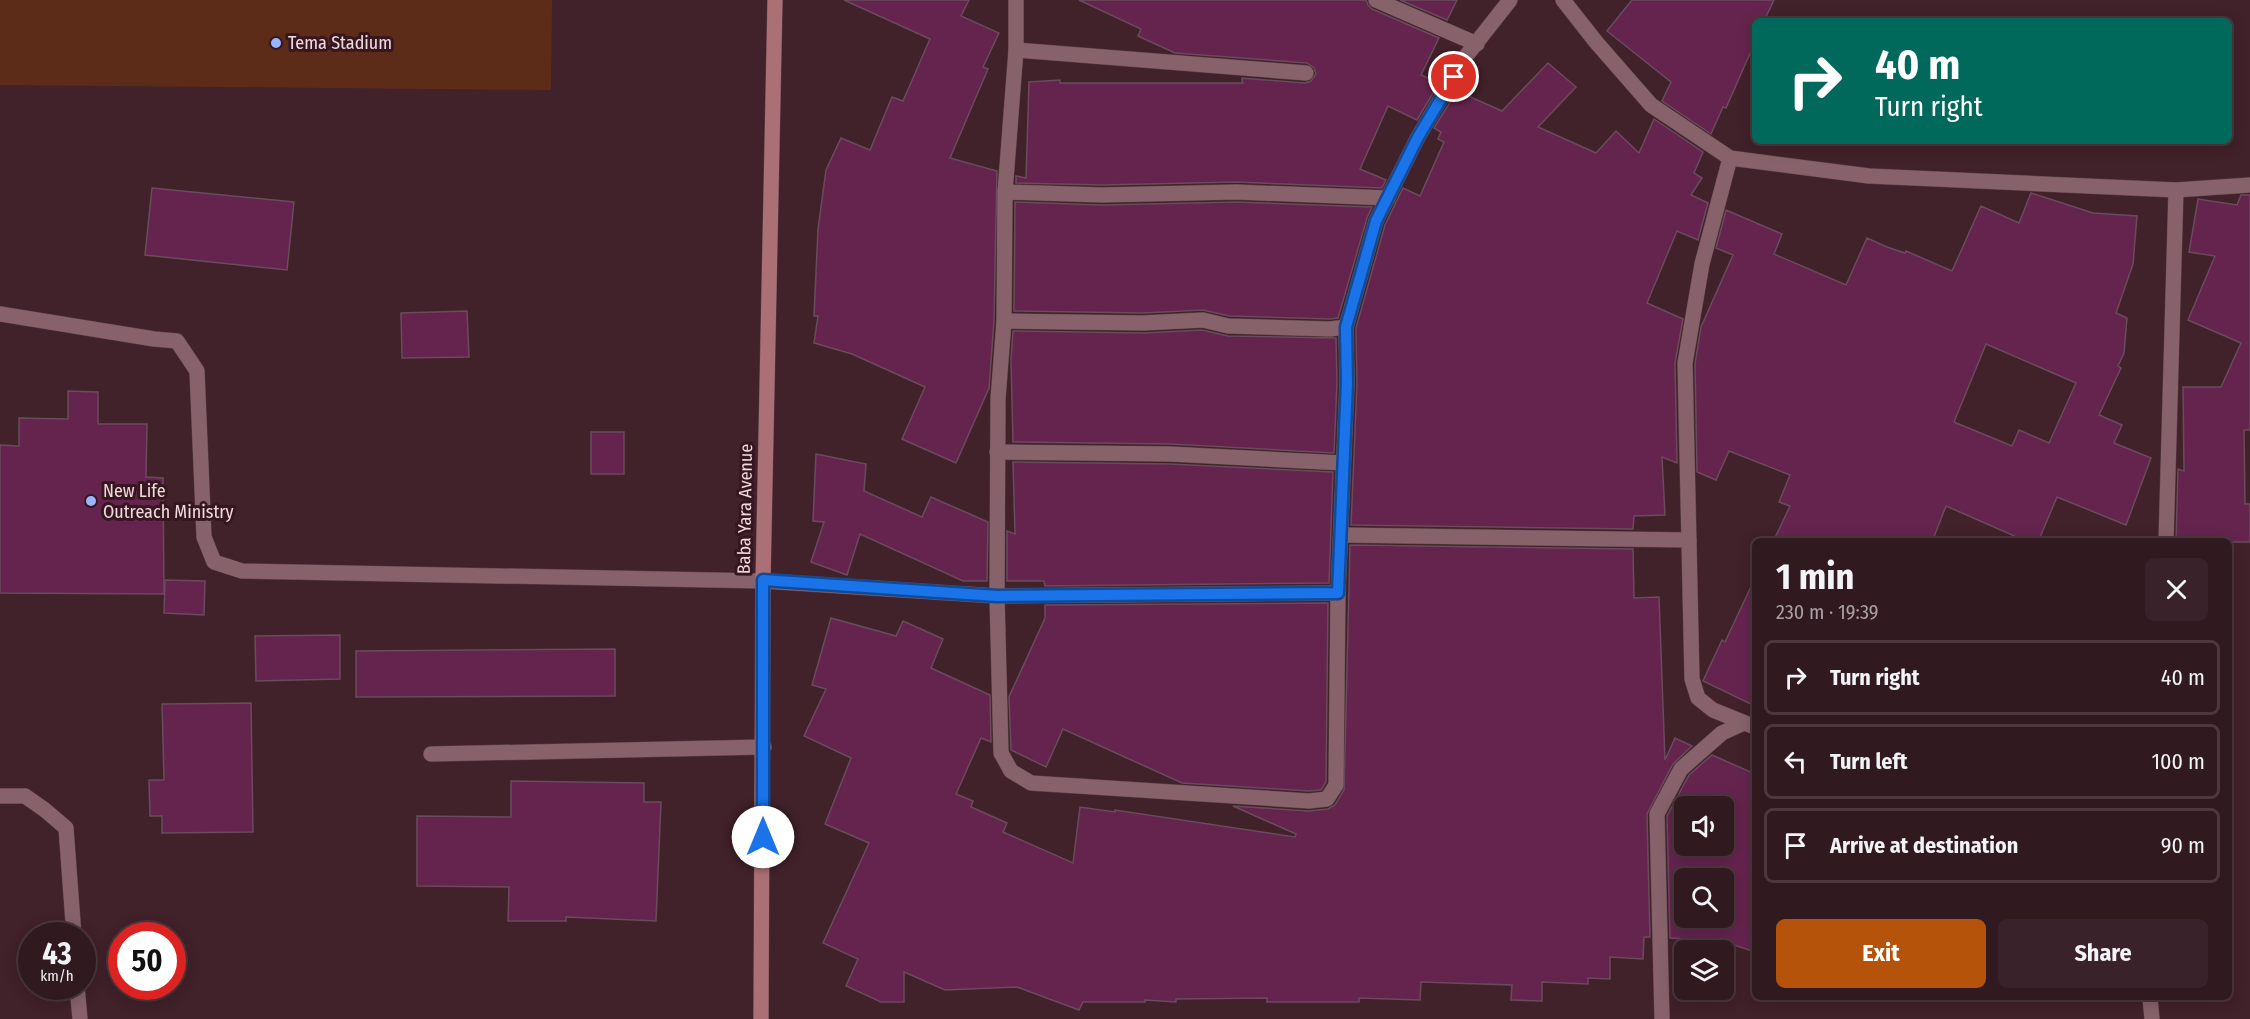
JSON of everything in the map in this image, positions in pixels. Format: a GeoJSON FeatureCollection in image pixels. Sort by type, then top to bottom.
{"type":"FeatureCollection","features":[{"type":"Feature","properties":{"kind":"main road","name":"Baba Yara Avenue"},"geometry":{"type":"LineString","coordinates":[[761,1019],[763,580],[775,0]]}},
{"type":"Feature","properties":{"kind":"street"},"geometry":{"type":"LineString","coordinates":[[1016,0],[1016,50],[1005,192],[1004,321],[998,399],[997,596],[1001,753],[1011,771],[1032,783],[1309,801],[1327,799],[1336,785],[1338,593],[1347,383],[1346,327],[1376,221],[1418,137],[1466,57],[1510,0]]}},
{"type":"Feature","properties":{"kind":"street"},"geometry":{"type":"LineString","coordinates":[[1376,0],[1477,44]]}},
{"type":"Feature","properties":{"kind":"street"},"geometry":{"type":"LineString","coordinates":[[1563,0],[1651,105],[1730,158],[1869,176],[2176,190],[2250,185]]}},
{"type":"Feature","properties":{"kind":"street"},"geometry":{"type":"LineString","coordinates":[[1016,50],[1306,73]]}},
{"type":"Feature","properties":{"kind":"street"},"geometry":{"type":"LineString","coordinates":[[1730,158],[1702,264],[1685,363],[1692,679],[1698,698],[1713,710],[1749,725]]}},
{"type":"Feature","properties":{"kind":"street"},"geometry":{"type":"LineString","coordinates":[[2166,538],[2176,190]]}},
{"type":"Feature","properties":{"kind":"street"},"geometry":{"type":"LineString","coordinates":[[1005,192],[1102,195],[1236,192],[1388,198]]}},
{"type":"Feature","properties":{"kind":"street"},"geometry":{"type":"LineString","coordinates":[[0,314],[154,339],[177,340],[197,370],[204,537],[214,562],[242,571],[763,580],[997,596],[1338,593]]}},
{"type":"Feature","properties":{"kind":"street"},"geometry":{"type":"LineString","coordinates":[[1004,321],[1143,323],[1203,320],[1228,326],[1330,329],[1346,327]]}},
{"type":"Feature","properties":{"kind":"street"},"geometry":{"type":"LineString","coordinates":[[997,452],[1170,454],[1343,463]]}},
{"type":"Feature","properties":{"kind":"street"},"geometry":{"type":"LineString","coordinates":[[1341,535],[1689,540]]}},
{"type":"Feature","properties":{"kind":"street"},"geometry":{"type":"LineString","coordinates":[[1662,1019],[1657,814],[1681,769],[1722,733],[1749,725]]}},
{"type":"Feature","properties":{"kind":"street"},"geometry":{"type":"LineString","coordinates":[[431,754],[764,747]]}},
{"type":"Feature","properties":{"kind":"street"},"geometry":{"type":"LineString","coordinates":[[0,796],[25,796],[66,828],[73,922]]}},
{"type":"Feature","properties":{"kind":"street"},"geometry":{"type":"LineString","coordinates":[[79,1000],[80,1019]]}},
{"type":"Feature","properties":{"kind":"street"},"geometry":{"type":"LineString","coordinates":[[2150,1000],[2152,1019]]}},
{"type":"Feature","properties":{"kind":"shaded area","name":"Tema Stadium"},"geometry":{"type":"Polygon","coordinates":[[[0,0],[552,0],[551,90],[0,85],[0,0]]]}},
{"type":"Feature","properties":{"kind":"building"},"geometry":{"type":"Polygon","coordinates":[[[844,0],[969,0],[961,16],[999,33],[983,67],[988,69],[950,158],[997,171],[994,321],[989,388],[956,463],[902,439],[925,387],[852,354],[814,343],[818,316],[814,316],[818,229],[826,170],[841,138],[870,150],[892,97],[903,101],[930,39],[844,0]]]}},
{"type":"Feature","properties":{"kind":"building"},"geometry":{"type":"Polygon","coordinates":[[[1079,0],[1366,0],[1372,9],[1439,38],[1421,75],[1439,83],[1417,120],[1388,106],[1360,169],[1386,180],[1382,188],[1236,182],[1102,185],[1016,183],[1016,176],[1026,178],[1029,82],[1060,80],[1060,83],[1242,83],[1242,78],[1305,83],[1311,81],[1316,74],[1314,68],[1307,63],[1175,53],[1138,36],[1141,29],[1079,0]]]}},
{"type":"Feature","properties":{"kind":"building"},"geometry":{"type":"Polygon","coordinates":[[[1400,0],[1457,0],[1447,20],[1400,0]]]}},
{"type":"Feature","properties":{"kind":"building"},"geometry":{"type":"Polygon","coordinates":[[[1632,0],[1774,0],[1765,18],[1752,18],[1752,49],[1726,108],[1723,107],[1711,134],[1662,101],[1671,82],[1607,31],[1632,0]]]}},
{"type":"Feature","properties":{"kind":"building"},"geometry":{"type":"Polygon","coordinates":[[[1548,63],[1576,87],[1538,127],[1596,153],[1616,131],[1639,153],[1654,119],[1703,152],[1694,173],[1702,178],[1691,195],[1708,203],[1698,240],[1677,231],[1647,303],[1683,319],[1675,363],[1677,463],[1662,457],[1665,515],[1634,516],[1633,529],[1351,525],[1357,383],[1356,328],[1385,225],[1403,188],[1420,196],[1444,142],[1438,139],[1441,132],[1434,128],[1457,91],[1502,111],[1548,63]]]}},
{"type":"Feature","properties":{"kind":"building"},"geometry":{"type":"Polygon","coordinates":[[[152,188],[294,202],[287,270],[145,255],[152,188]]]}},
{"type":"Feature","properties":{"kind":"building"},"geometry":{"type":"Polygon","coordinates":[[[2031,193],[2093,213],[2137,216],[2133,264],[2116,313],[2127,318],[2124,353],[2118,366],[2121,368],[2099,415],[2122,425],[2114,443],[2151,458],[2126,525],[2057,497],[2040,538],[2019,538],[1946,506],[1934,538],[1775,538],[1790,506],[1779,502],[1790,475],[1729,451],[1716,480],[1697,472],[1695,364],[1701,327],[1733,255],[1716,248],[1726,210],[1782,234],[1774,254],[1846,285],[1867,238],[1905,253],[1906,251],[1952,271],[1981,206],[2019,223],[2031,193]],[[1986,344],[1954,422],[2012,446],[2019,430],[2049,443],[2076,383],[1986,344]]]}},
{"type":"Feature","properties":{"kind":"building"},"geometry":{"type":"Polygon","coordinates":[[[2241,195],[2250,195],[2250,430],[2244,430],[2245,504],[2250,504],[2250,542],[2232,542],[2232,538],[2176,538],[2178,469],[2184,471],[2183,387],[2221,387],[2241,343],[2188,320],[2215,256],[2189,252],[2198,199],[2237,205],[2241,195]]]}},
{"type":"Feature","properties":{"kind":"building"},"geometry":{"type":"Polygon","coordinates":[[[1015,202],[1102,205],[1236,202],[1372,207],[1338,318],[1330,319],[1229,316],[1203,310],[1143,313],[1014,311],[1015,202]]]}},
{"type":"Feature","properties":{"kind":"building"},"geometry":{"type":"Polygon","coordinates":[[[467,311],[469,357],[402,358],[401,313],[467,311]]]}},
{"type":"Feature","properties":{"kind":"building"},"geometry":{"type":"Polygon","coordinates":[[[1202,330],[1228,336],[1336,338],[1334,453],[1170,444],[1013,442],[1011,360],[1013,331],[1143,333],[1202,330]]]}},
{"type":"Feature","properties":{"kind":"building","name":"New Life Outreach Ministry"},"geometry":{"type":"Polygon","coordinates":[[[68,391],[98,392],[98,424],[147,424],[146,477],[163,478],[164,594],[0,593],[0,445],[19,446],[19,418],[68,419],[68,391]]]}},
{"type":"Feature","properties":{"kind":"building"},"geometry":{"type":"Polygon","coordinates":[[[591,432],[624,432],[624,474],[591,474],[591,432]]]}},
{"type":"Feature","properties":{"kind":"building"},"geometry":{"type":"Polygon","coordinates":[[[816,454],[866,464],[864,491],[922,517],[931,497],[988,522],[987,581],[963,581],[860,534],[847,575],[811,562],[824,522],[813,521],[816,454]]]}},
{"type":"Feature","properties":{"kind":"building"},"geometry":{"type":"Polygon","coordinates":[[[1013,462],[1170,464],[1333,472],[1329,583],[1045,586],[1044,581],[1007,581],[1007,531],[1015,534],[1013,462]]]}},
{"type":"Feature","properties":{"kind":"building"},"geometry":{"type":"Polygon","coordinates":[[[1350,545],[1633,549],[1634,598],[1659,597],[1665,760],[1675,738],[1692,746],[1673,764],[1647,814],[1650,937],[1644,937],[1643,959],[1610,957],[1610,979],[1588,978],[1588,984],[1542,982],[1542,1001],[1511,1000],[1512,985],[1421,982],[1420,1000],[1359,998],[1359,1002],[1267,1002],[1267,998],[1176,999],[1176,1002],[1145,1000],[1145,1002],[1083,1002],[1079,1010],[1017,987],[945,990],[904,972],[904,1002],[881,1002],[846,986],[858,959],[823,943],[869,843],[825,824],[851,758],[804,736],[826,689],[812,685],[831,618],[896,636],[903,621],[943,639],[931,668],[990,695],[991,742],[981,738],[956,794],[973,801],[971,807],[1007,823],[1003,832],[1073,863],[1080,807],[1115,812],[1115,810],[1295,837],[1296,834],[1233,806],[1308,811],[1328,809],[1335,805],[1344,790],[1350,545]]]}},
{"type":"Feature","properties":{"kind":"building"},"geometry":{"type":"Polygon","coordinates":[[[165,580],[205,581],[204,615],[164,613],[165,580]]]}},
{"type":"Feature","properties":{"kind":"building"},"geometry":{"type":"Polygon","coordinates":[[[1752,584],[1752,705],[1703,681],[1722,640],[1725,642],[1752,584]]]}},
{"type":"Feature","properties":{"kind":"building"},"geometry":{"type":"Polygon","coordinates":[[[1328,603],[1326,782],[1321,790],[1182,783],[1063,729],[1046,767],[1011,750],[1009,697],[1045,618],[1045,605],[1328,603]]]}},
{"type":"Feature","properties":{"kind":"building"},"geometry":{"type":"Polygon","coordinates":[[[340,635],[340,679],[256,681],[255,636],[340,635]]]}},
{"type":"Feature","properties":{"kind":"building"},"geometry":{"type":"Polygon","coordinates":[[[615,649],[615,696],[356,697],[356,651],[615,649]]]}},
{"type":"Feature","properties":{"kind":"building"},"geometry":{"type":"Polygon","coordinates":[[[251,703],[253,832],[162,833],[162,816],[150,816],[149,780],[164,780],[162,704],[251,703]]]}},
{"type":"Feature","properties":{"kind":"building"},"geometry":{"type":"Polygon","coordinates":[[[1712,755],[1752,773],[1752,951],[1734,945],[1734,940],[1670,938],[1667,816],[1674,803],[1674,856],[1734,856],[1734,796],[1678,796],[1689,775],[1712,755]]]}},
{"type":"Feature","properties":{"kind":"building"},"geometry":{"type":"Polygon","coordinates":[[[511,781],[644,783],[644,802],[661,802],[656,921],[566,917],[566,921],[508,921],[509,887],[417,886],[417,816],[511,817],[511,781]]]}},
{"type":"Feature","properties":{"kind":"place","name":"Tema Stadium"},"geometry":{"type":"Point","coordinates":[276,43]}},
{"type":"Feature","properties":{"kind":"place","name":"New Life Outreach Ministry"},"geometry":{"type":"Point","coordinates":[91,501]}},
{"type":"Feature","properties":{"kind":"route"},"geometry":{"type":"LineString","coordinates":[[763,837],[763,580],[997,596],[1338,593],[1347,383],[1346,327],[1376,221],[1418,137],[1454,77]]}}]}
